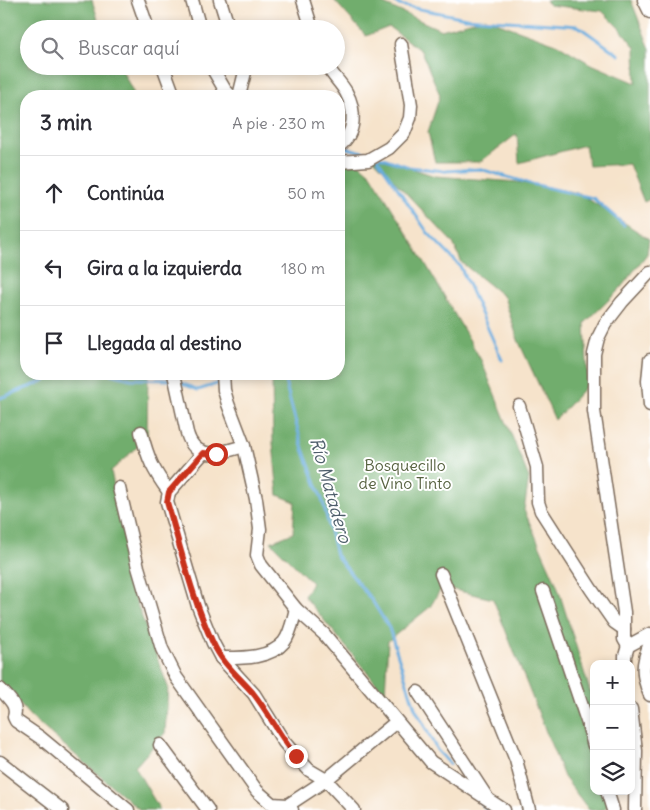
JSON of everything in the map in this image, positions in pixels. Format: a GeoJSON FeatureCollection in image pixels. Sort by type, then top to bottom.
{"type":"FeatureCollection","features":[{"type":"Feature","properties":{"kind":"street"},"geometry":{"type":"LineString","coordinates":[[138,0],[145,20]]}},
{"type":"Feature","properties":{"kind":"street"},"geometry":{"type":"LineString","coordinates":[[192,0],[198,20]]}},
{"type":"Feature","properties":{"kind":"street"},"geometry":{"type":"LineString","coordinates":[[220,0],[226,20]]}},
{"type":"Feature","properties":{"kind":"street"},"geometry":{"type":"LineString","coordinates":[[303,0],[309,20]]}},
{"type":"Feature","properties":{"kind":"street"},"geometry":{"type":"LineString","coordinates":[[644,0],[650,12]]}},
{"type":"Feature","properties":{"kind":"street"},"geometry":{"type":"LineString","coordinates":[[345,162],[368,160],[389,148],[404,132],[410,118],[411,105],[401,44]]}},
{"type":"Feature","properties":{"kind":"street"},"geometry":{"type":"LineString","coordinates":[[166,75],[172,90]]}},
{"type":"Feature","properties":{"kind":"street"},"geometry":{"type":"LineString","coordinates":[[216,75],[224,90]]}},
{"type":"Feature","properties":{"kind":"street"},"geometry":{"type":"LineString","coordinates":[[241,90],[244,75]]}},
{"type":"Feature","properties":{"kind":"street"},"geometry":{"type":"LineString","coordinates":[[334,75],[346,91],[353,115],[352,131],[345,142]]}},
{"type":"Feature","properties":{"kind":"street"},"geometry":{"type":"LineString","coordinates":[[628,646],[624,640],[624,612],[594,411],[594,354],[598,338],[605,324],[622,302],[650,272]]}},
{"type":"Feature","properties":{"kind":"street"},"geometry":{"type":"LineString","coordinates":[[650,360],[648,381],[650,405]]}},
{"type":"Feature","properties":{"kind":"street"},"geometry":{"type":"LineString","coordinates":[[175,380],[189,441],[203,453],[216,454],[244,446]]}},
{"type":"Feature","properties":{"kind":"street"},"geometry":{"type":"LineString","coordinates":[[223,380],[224,390],[234,424],[244,446],[256,499],[260,528],[258,560],[296,609],[324,634],[431,762],[504,810]]}},
{"type":"Feature","properties":{"kind":"street"},"geometry":{"type":"LineString","coordinates":[[519,406],[537,467],[540,511],[609,616],[624,629]]}},
{"type":"Feature","properties":{"kind":"street"},"geometry":{"type":"LineString","coordinates":[[141,432],[147,458],[169,492]]}},
{"type":"Feature","properties":{"kind":"street"},"geometry":{"type":"LineString","coordinates":[[203,453],[169,492],[167,502],[198,606],[213,643],[221,658],[254,694],[284,742],[309,770],[326,780],[354,810]]}},
{"type":"Feature","properties":{"kind":"street"},"geometry":{"type":"LineString","coordinates":[[120,488],[138,567],[162,650],[176,677],[257,791],[272,804],[290,808],[396,722]]}},
{"type":"Feature","properties":{"kind":"street"},"geometry":{"type":"LineString","coordinates":[[441,574],[516,760],[529,810]]}},
{"type":"Feature","properties":{"kind":"street"},"geometry":{"type":"LineString","coordinates":[[543,592],[590,732]]}},
{"type":"Feature","properties":{"kind":"street"},"geometry":{"type":"LineString","coordinates":[[221,658],[243,658],[273,651],[284,642],[296,609]]}},
{"type":"Feature","properties":{"kind":"street"},"geometry":{"type":"LineString","coordinates":[[625,660],[628,646],[650,634]]}},
{"type":"Feature","properties":{"kind":"street"},"geometry":{"type":"LineString","coordinates":[[650,643],[644,658],[643,668],[644,678],[650,694]]}},
{"type":"Feature","properties":{"kind":"street"},"geometry":{"type":"LineString","coordinates":[[0,689],[15,706],[14,717],[16,721],[41,738],[128,810]]}},
{"type":"Feature","properties":{"kind":"street"},"geometry":{"type":"LineString","coordinates":[[418,692],[489,801]]}},
{"type":"Feature","properties":{"kind":"street"},"geometry":{"type":"LineString","coordinates":[[635,743],[635,810]]}},
{"type":"Feature","properties":{"kind":"street"},"geometry":{"type":"LineString","coordinates":[[160,745],[208,810]]}},
{"type":"Feature","properties":{"kind":"street"},"geometry":{"type":"LineString","coordinates":[[0,762],[62,810]]}},
{"type":"Feature","properties":{"kind":"street"},"geometry":{"type":"LineString","coordinates":[[608,795],[613,810]]}},
{"type":"Feature","properties":{"kind":"green space"},"geometry":{"type":"Polygon","coordinates":[[[0,0],[92,0],[98,20],[20,20],[20,75],[124,75],[132,90],[20,90],[20,380],[148,380],[147,438],[111,471],[136,601],[168,687],[165,733],[135,767],[160,810],[140,810],[31,717],[0,682],[0,0]]]}},
{"type":"Feature","properties":{"kind":"green space"},"geometry":{"type":"Polygon","coordinates":[[[334,0],[375,0],[441,30],[485,18],[559,45],[589,63],[636,83],[635,47],[602,11],[549,5],[546,0],[631,0],[650,49],[650,199],[644,202],[629,164],[589,166],[585,145],[519,163],[517,134],[480,162],[435,162],[428,132],[440,95],[421,51],[389,27],[366,36],[334,0]]]}},
{"type":"Feature","properties":{"kind":"green space","name":"Bosquecillo de Vino Tinto"},"geometry":{"type":"Polygon","coordinates":[[[345,151],[371,174],[481,360],[529,478],[524,510],[557,585],[590,691],[590,795],[608,795],[609,805],[603,810],[589,810],[564,777],[493,599],[442,587],[430,607],[388,641],[385,694],[304,596],[312,583],[271,542],[293,533],[295,502],[278,495],[273,443],[272,380],[345,380],[345,151]]]}},
{"type":"Feature","properties":{"kind":"green space"},"geometry":{"type":"Polygon","coordinates":[[[370,155],[435,176],[517,182],[579,193],[649,239],[647,254],[619,290],[585,323],[588,384],[555,420],[518,340],[504,297],[462,263],[453,243],[370,155]]]}},
{"type":"Feature","properties":{"kind":"waterway"},"geometry":{"type":"LineString","coordinates":[[393,0],[399,5],[466,18],[578,26],[619,55]]}},
{"type":"Feature","properties":{"kind":"waterway"},"geometry":{"type":"LineString","coordinates":[[345,147],[370,154]]}},
{"type":"Feature","properties":{"kind":"waterway"},"geometry":{"type":"LineString","coordinates":[[380,157],[409,167],[445,171],[480,169],[532,184],[593,198],[624,225]]}},
{"type":"Feature","properties":{"kind":"waterway"},"geometry":{"type":"LineString","coordinates":[[377,158],[428,233],[460,266],[502,360]]}},
{"type":"Feature","properties":{"kind":"waterway"},"geometry":{"type":"LineString","coordinates":[[0,398],[45,380]]}},
{"type":"Feature","properties":{"kind":"waterway","name":"Río Matadero"},"geometry":{"type":"LineString","coordinates":[[285,380],[303,449],[323,502],[336,555],[373,602],[389,628],[415,708],[437,750],[450,764]]}},
{"type":"Feature","properties":{"kind":"waterway"},"geometry":{"type":"LineString","coordinates":[[181,383],[198,390],[220,383]]}},
{"type":"Feature","properties":{"kind":"waterway","name":"Río Matadero"},"geometry":{"type":"LineString","coordinates":[[480,801],[487,810]]}},
{"type":"Feature","properties":{"kind":"route"},"geometry":{"type":"LineString","coordinates":[[216,454],[203,453],[169,492],[167,502],[198,606],[213,643],[221,658],[254,694],[284,742],[296,756]]}}]}
